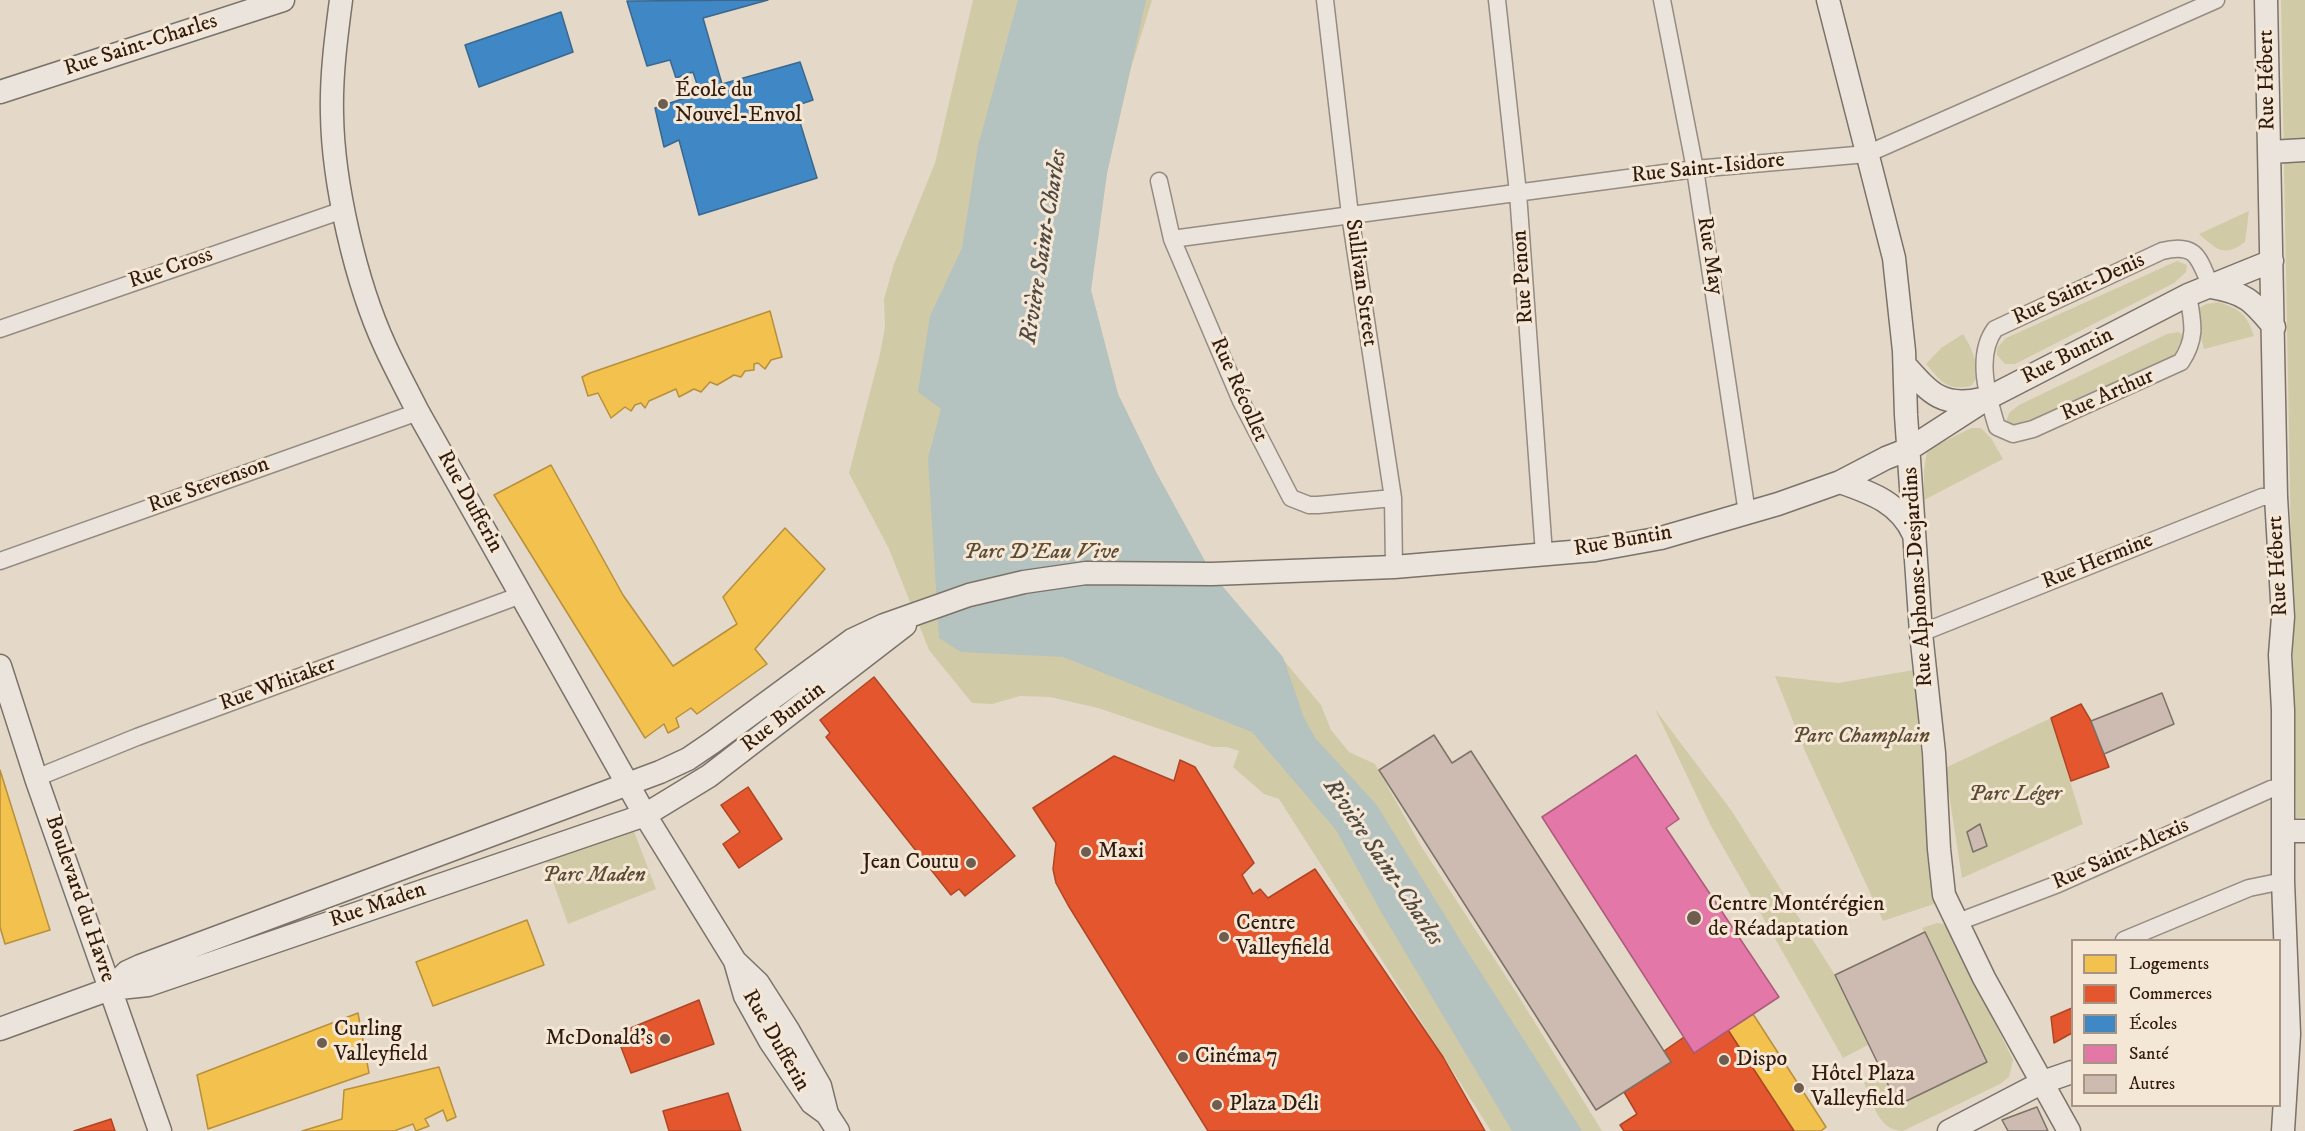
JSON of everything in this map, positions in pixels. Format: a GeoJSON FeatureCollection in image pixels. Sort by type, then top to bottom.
{"type":"FeatureCollection","features":[{"type":"Feature","properties":{"kind":"street","name":"Rue Saint-Charles"},"geometry":{"type":"LineString","coordinates":[[0,92],[283,0]]}},
{"type":"Feature","properties":{"kind":"street","name":"Rue Dufferin"},"geometry":{"type":"LineString","coordinates":[[341,0],[334,55],[332,115],[343,210],[360,274],[384,345],[418,412],[645,815],[735,961],[758,983],[788,1030],[820,1086],[833,1122]]}},
{"type":"Feature","properties":{"kind":"street","name":"Sullivan Street"},"geometry":{"type":"LineString","coordinates":[[1325,0],[1350,215],[1393,498],[1394,567]]}},
{"type":"Feature","properties":{"kind":"street","name":"Rue Penon"},"geometry":{"type":"LineString","coordinates":[[1497,0],[1518,193],[1544,554]]}},
{"type":"Feature","properties":{"kind":"street","name":"Rue May"},"geometry":{"type":"LineString","coordinates":[[1662,0],[1695,169],[1747,513]]}},
{"type":"Feature","properties":{"kind":"street","name":"Rue Alphonse-Desjardins"},"geometry":{"type":"LineString","coordinates":[[1828,0],[1894,258],[1905,365],[1921,633],[1934,753],[1944,895],[1984,978],[2069,1131]]}},
{"type":"Feature","properties":{"kind":"street","name":"Rue Saint-Isidore"},"geometry":{"type":"LineString","coordinates":[[1172,239],[1695,169],[1867,153],[2216,0]]}},
{"type":"Feature","properties":{"kind":"street","name":"Rue Hébert"},"geometry":{"type":"LineString","coordinates":[[2266,0],[2276,497],[2283,616],[2280,655],[2283,787],[2294,831],[2283,881],[2291,1034],[2283,1131]]}},
{"type":"Feature","properties":{"kind":"street"},"geometry":{"type":"LineString","coordinates":[[2270,152],[2305,150]]}},
{"type":"Feature","properties":{"kind":"street","name":"Rue Récollet"},"geometry":{"type":"LineString","coordinates":[[1159,182],[1172,239],[1241,401],[1291,498],[1309,505],[1393,498]]}},
{"type":"Feature","properties":{"kind":"street","name":"Rue Cross"},"geometry":{"type":"LineString","coordinates":[[0,329],[343,210]]}},
{"type":"Feature","properties":{"kind":"street","name":"Rue Saint-Denis"},"geometry":{"type":"LineString","coordinates":[[1988,398],[1985,367],[1989,337],[1995,329],[2015,319],[2162,251],[2178,247],[2189,250],[2199,258],[2211,287]]}},
{"type":"Feature","properties":{"kind":"street","name":"Rue Buntin"},"geometry":{"type":"LineString","coordinates":[[629,785],[696,753],[852,640],[884,625],[969,595],[1024,582],[1086,573],[1212,574],[1394,567],[1595,549],[1661,538],[1747,513],[1840,482],[1886,458],[1909,449],[1988,398],[2188,296],[2272,261]]}},
{"type":"Feature","properties":{"kind":"street"},"geometry":{"type":"LineString","coordinates":[[2211,287],[2232,291],[2254,302],[2274,327]]}},
{"type":"Feature","properties":{"kind":"street","name":"Rue Arthur"},"geometry":{"type":"LineString","coordinates":[[1988,398],[1996,428],[2013,434],[2033,429],[2181,363],[2191,347],[2193,321],[2188,296]]}},
{"type":"Feature","properties":{"kind":"street"},"geometry":{"type":"LineString","coordinates":[[1905,365],[1926,388],[1956,403],[1988,398]]}},
{"type":"Feature","properties":{"kind":"street","name":"Rue Stevenson"},"geometry":{"type":"LineString","coordinates":[[0,561],[418,412]]}},
{"type":"Feature","properties":{"kind":"street"},"geometry":{"type":"LineString","coordinates":[[1840,482],[1862,489],[1895,507],[1907,520],[1915,540]]}},
{"type":"Feature","properties":{"kind":"street","name":"Rue Hermine"},"geometry":{"type":"LineString","coordinates":[[1921,633],[2262,497],[2276,497]]}},
{"type":"Feature","properties":{"kind":"street","name":"Rue Whitaker"},"geometry":{"type":"LineString","coordinates":[[36,778],[137,737],[521,595]]}},
{"type":"Feature","properties":{"kind":"street","name":"Rue Buntin"},"geometry":{"type":"LineString","coordinates":[[645,815],[709,776],[926,610]]}},
{"type":"Feature","properties":{"kind":"street","name":"Boulevard du Havre"},"geometry":{"type":"LineString","coordinates":[[1,672],[160,1131]]}},
{"type":"Feature","properties":{"kind":"street","name":"Rue Maden"},"geometry":{"type":"LineString","coordinates":[[110,989],[127,972],[140,966],[629,785]]}},
{"type":"Feature","properties":{"kind":"street","name":"Rue Saint-Alexis"},"geometry":{"type":"LineString","coordinates":[[1958,922],[2058,884],[2271,789],[2283,787]]}},
{"type":"Feature","properties":{"kind":"street","name":"Rue Maden"},"geometry":{"type":"LineString","coordinates":[[0,1029],[110,989],[148,985],[645,815]]}},
{"type":"Feature","properties":{"kind":"street"},"geometry":{"type":"LineString","coordinates":[[2126,939],[2249,888],[2283,881]]}},
{"type":"Feature","properties":{"kind":"street"},"geometry":{"type":"LineString","coordinates":[[1949,1131],[2043,1082],[2071,1073]]}},
{"type":"Feature","properties":{"kind":"green space","name":"Parc D'Eau Vive"},"geometry":{"type":"Polygon","coordinates":[[[973,0],[1152,0],[1131,68],[1107,173],[1091,290],[1118,394],[1156,472],[1212,574],[1321,705],[1331,730],[1349,752],[1375,764],[1421,846],[1516,992],[1602,1131],[1491,1131],[1279,799],[1264,794],[1233,767],[1239,751],[1227,747],[1213,747],[1098,708],[1050,697],[1020,696],[992,704],[972,703],[929,650],[889,549],[849,473],[880,354],[885,327],[884,299],[894,264],[935,163],[973,0]]]}},
{"type":"Feature","properties":{"kind":"green space"},"geometry":{"type":"Polygon","coordinates":[[[2281,0],[2305,0],[2305,817],[2296,818],[2281,0]]]}},
{"type":"Feature","properties":{"kind":"green space"},"geometry":{"type":"Polygon","coordinates":[[[2249,211],[2245,242],[2238,247],[2231,250],[2220,250],[2199,234],[2249,211]]]}},
{"type":"Feature","properties":{"kind":"green space"},"geometry":{"type":"Polygon","coordinates":[[[2177,261],[2187,265],[2186,272],[2174,283],[2015,364],[2005,364],[1997,355],[1997,348],[2006,338],[2177,261]]]}},
{"type":"Feature","properties":{"kind":"green space"},"geometry":{"type":"Polygon","coordinates":[[[2218,302],[2242,313],[2249,322],[2254,336],[2204,349],[2194,311],[2206,304],[2218,302]]]}},
{"type":"Feature","properties":{"kind":"green space"},"geometry":{"type":"Polygon","coordinates":[[[2178,332],[2185,336],[2186,347],[2172,361],[2018,426],[2006,423],[2009,413],[2019,405],[2167,334],[2178,332]]]}},
{"type":"Feature","properties":{"kind":"green space"},"geometry":{"type":"Polygon","coordinates":[[[1963,334],[1980,373],[1971,386],[1950,386],[1945,384],[1926,364],[1941,348],[1963,334]]]}},
{"type":"Feature","properties":{"kind":"green space"},"geometry":{"type":"Polygon","coordinates":[[[1971,428],[1981,428],[1991,438],[2003,459],[1924,500],[1927,450],[1971,428]]]}},
{"type":"Feature","properties":{"kind":"green space","name":"Parc Champlain"},"geometry":{"type":"Polygon","coordinates":[[[1914,670],[1934,904],[1883,921],[1805,751],[1775,676],[1838,683],[1914,670]]]}},
{"type":"Feature","properties":{"kind":"green space"},"geometry":{"type":"Polygon","coordinates":[[[1655,709],[1731,810],[1835,975],[1868,1045],[1843,1058],[1711,826],[1655,709]]]}},
{"type":"Feature","properties":{"kind":"green space","name":"Parc Léger"},"geometry":{"type":"Polygon","coordinates":[[[2051,718],[2083,824],[1962,878],[1945,768],[2051,718]]]}},
{"type":"Feature","properties":{"kind":"green space","name":"Parc Maden"},"geometry":{"type":"Polygon","coordinates":[[[632,826],[656,889],[568,924],[544,856],[632,826]]]}},
{"type":"Feature","properties":{"kind":"green space"},"geometry":{"type":"Polygon","coordinates":[[[1937,923],[1944,924],[1949,929],[2013,1060],[2009,1077],[2000,1084],[1903,1131],[1895,1130],[1882,1121],[1864,1083],[1882,1072],[1898,1105],[1987,1062],[1922,928],[1937,923]]]}},
{"type":"Feature","properties":{"kind":"water","name":"Parc D'Eau Vive"},"geometry":{"type":"Polygon","coordinates":[[[1018,0],[1146,0],[1107,173],[1091,290],[1118,394],[1156,472],[1212,574],[1283,657],[1304,718],[1316,739],[1376,804],[1582,1131],[1512,1131],[1380,910],[1336,830],[1252,732],[1063,657],[961,652],[939,638],[928,458],[941,409],[918,392],[930,316],[962,248],[978,146],[1018,0]]]}},
{"type":"Feature","properties":{"kind":"building: Logements"},"geometry":{"type":"Polygon","coordinates":[[[770,311],[782,357],[771,360],[765,369],[758,363],[754,364],[754,370],[745,371],[741,377],[734,375],[717,385],[710,382],[701,392],[694,389],[679,397],[676,389],[649,401],[645,408],[641,403],[635,405],[631,411],[625,407],[611,418],[598,393],[588,396],[582,377],[590,373],[770,311]]]}},
{"type":"Feature","properties":{"kind":"building: Logements"},"geometry":{"type":"Polygon","coordinates":[[[551,465],[623,595],[673,666],[737,624],[723,597],[785,528],[825,569],[755,649],[767,664],[697,714],[691,708],[676,718],[679,727],[668,733],[664,724],[645,738],[494,495],[551,465]]]}},
{"type":"Feature","properties":{"kind":"building: Logements"},"geometry":{"type":"Polygon","coordinates":[[[0,770],[50,930],[5,944],[0,927],[0,770]]]}},
{"type":"Feature","properties":{"kind":"building: Logements"},"geometry":{"type":"Polygon","coordinates":[[[527,920],[544,965],[433,1006],[416,962],[527,920]]]}},
{"type":"Feature","properties":{"kind":"building: Logements","name":"Curling Valleyfield"},"geometry":{"type":"Polygon","coordinates":[[[358,1013],[369,1073],[208,1129],[197,1075],[358,1013]]]}},
{"type":"Feature","properties":{"kind":"building: Logements"},"geometry":{"type":"Polygon","coordinates":[[[1753,1014],[1826,1127],[1821,1131],[1794,1131],[1728,1030],[1753,1014]]]}},
{"type":"Feature","properties":{"kind":"building: Logements"},"geometry":{"type":"Polygon","coordinates":[[[439,1067],[456,1117],[447,1121],[443,1110],[425,1119],[429,1126],[416,1131],[413,1124],[394,1131],[302,1131],[342,1119],[344,1090],[439,1067]]]}},
{"type":"Feature","properties":{"kind":"building: Commerces"},"geometry":{"type":"Polygon","coordinates":[[[874,677],[1015,856],[965,896],[959,889],[951,895],[826,737],[830,733],[820,720],[874,677]]]}},
{"type":"Feature","properties":{"kind":"building: Commerces"},"geometry":{"type":"Polygon","coordinates":[[[2081,704],[2091,721],[2109,767],[2071,781],[2051,718],[2081,704]]]}},
{"type":"Feature","properties":{"kind":"building: Commerces","name":"Centre Valleyfield"},"geometry":{"type":"Polygon","coordinates":[[[1114,756],[1174,781],[1180,760],[1195,767],[1254,863],[1242,875],[1253,894],[1260,889],[1268,898],[1315,869],[1443,1057],[1485,1131],[1208,1131],[1056,883],[1053,869],[1056,843],[1033,808],[1114,756]]]}},
{"type":"Feature","properties":{"kind":"building: Commerces"},"geometry":{"type":"Polygon","coordinates":[[[748,787],[782,839],[739,868],[723,844],[740,832],[721,805],[748,787]]]}},
{"type":"Feature","properties":{"kind":"building: Commerces","name":"McDonald's"},"geometry":{"type":"Polygon","coordinates":[[[699,1000],[714,1044],[631,1073],[616,1034],[699,1000]]]}},
{"type":"Feature","properties":{"kind":"building: Commerces"},"geometry":{"type":"Polygon","coordinates":[[[2071,1008],[2071,1034],[2054,1043],[2051,1017],[2071,1008]]]}},
{"type":"Feature","properties":{"kind":"building: Commerces"},"geometry":{"type":"Polygon","coordinates":[[[1728,1030],[1794,1131],[1624,1131],[1620,1125],[1637,1114],[1624,1092],[1671,1062],[1664,1051],[1684,1037],[1694,1053],[1728,1030]]]}},
{"type":"Feature","properties":{"kind":"building: Commerces"},"geometry":{"type":"Polygon","coordinates":[[[728,1093],[741,1131],[669,1131],[663,1111],[728,1093]]]}},
{"type":"Feature","properties":{"kind":"building: Commerces"},"geometry":{"type":"Polygon","coordinates":[[[111,1119],[115,1131],[74,1131],[111,1119]]]}},
{"type":"Feature","properties":{"kind":"building: Écoles"},"geometry":{"type":"Polygon","coordinates":[[[768,0],[703,18],[722,84],[800,62],[813,100],[795,106],[817,178],[699,215],[679,140],[664,147],[655,108],[700,93],[693,72],[676,78],[670,60],[647,66],[627,1],[768,0]]]}},
{"type":"Feature","properties":{"kind":"building: Écoles"},"geometry":{"type":"Polygon","coordinates":[[[561,12],[573,52],[479,87],[465,45],[561,12]]]}},
{"type":"Feature","properties":{"kind":"building: Santé"},"geometry":{"type":"Polygon","coordinates":[[[1636,755],[1679,819],[1666,828],[1779,997],[1694,1053],[1542,817],[1636,755]]]}},
{"type":"Feature","properties":{"kind":"building: Autres"},"geometry":{"type":"Polygon","coordinates":[[[2162,693],[2174,724],[2104,754],[2091,721],[2162,693]]]}},
{"type":"Feature","properties":{"kind":"building: Autres"},"geometry":{"type":"Polygon","coordinates":[[[1434,735],[1452,763],[1471,751],[1671,1062],[1596,1110],[1379,770],[1434,735]]]}},
{"type":"Feature","properties":{"kind":"building: Autres","name":"Parc Léger"},"geometry":{"type":"Polygon","coordinates":[[[1980,824],[1987,846],[1973,852],[1967,832],[1980,824]]]}},
{"type":"Feature","properties":{"kind":"building: Autres"},"geometry":{"type":"Polygon","coordinates":[[[1925,932],[1987,1062],[1898,1105],[1835,975],[1925,932]]]}},
{"type":"Feature","properties":{"kind":"building: Autres"},"geometry":{"type":"Polygon","coordinates":[[[2037,1107],[2048,1131],[2008,1131],[2002,1120],[2037,1107]]]}},
{"type":"Feature","properties":{"kind":"place","name":"École du Nouvel-Envol"},"geometry":{"type":"Point","coordinates":[663,104]}},
{"type":"Feature","properties":{"kind":"place","name":"Maxi"},"geometry":{"type":"Point","coordinates":[1086,852]}},
{"type":"Feature","properties":{"kind":"place","name":"Jean Coutu"},"geometry":{"type":"Point","coordinates":[971,863]}},
{"type":"Feature","properties":{"kind":"place","name":"Centre Montérégien de Réadaptation"},"geometry":{"type":"Point","coordinates":[1694,918]}},
{"type":"Feature","properties":{"kind":"place","name":"Centre Valleyfield"},"geometry":{"type":"Point","coordinates":[1224,937]}},
{"type":"Feature","properties":{"kind":"place","name":"McDonald's"},"geometry":{"type":"Point","coordinates":[665,1039]}},
{"type":"Feature","properties":{"kind":"place","name":"Curling Valleyfield"},"geometry":{"type":"Point","coordinates":[322,1043]}},
{"type":"Feature","properties":{"kind":"place","name":"Cinéma 7"},"geometry":{"type":"Point","coordinates":[1183,1057]}},
{"type":"Feature","properties":{"kind":"place","name":"Dispo"},"geometry":{"type":"Point","coordinates":[1724,1060]}},
{"type":"Feature","properties":{"kind":"place","name":"Hôtel Plaza Valleyfield"},"geometry":{"type":"Point","coordinates":[1799,1088]}},
{"type":"Feature","properties":{"kind":"place","name":"Plaza Déli"},"geometry":{"type":"Point","coordinates":[1217,1105]}},
{"type":"Feature","properties":{"kind":"water label","name":"Rivière Saint-Charles"},"geometry":{"type":"Point","coordinates":[1045,247]}},
{"type":"Feature","properties":{"kind":"water label","name":"Rivière Saint-Charles"},"geometry":{"type":"Point","coordinates":[1382,863]}}]}
